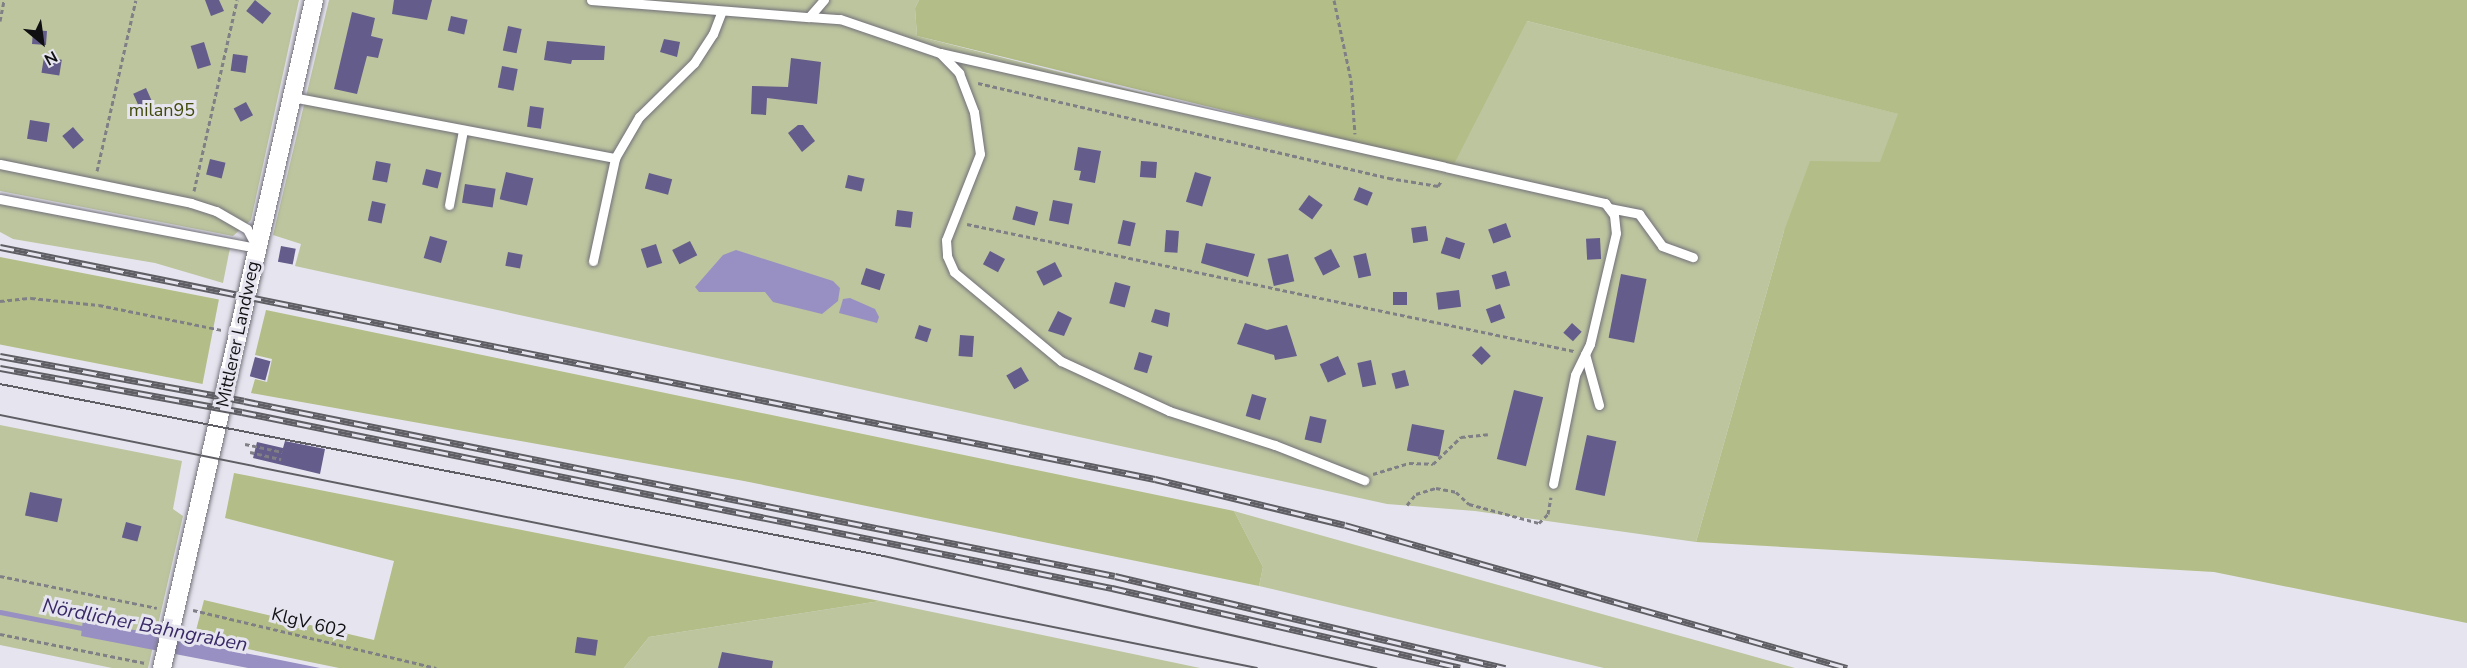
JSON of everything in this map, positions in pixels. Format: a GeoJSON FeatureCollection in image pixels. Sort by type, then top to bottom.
{"type":"FeatureCollection","features":[{"type":"Feature","properties":{"kind":"street","name":"Mittlerer Landweg"},"geometry":{"type":"LineString","coordinates":[[163,667],[314,0]]}},
{"type":"Feature","properties":{"kind":"lane"},"geometry":{"type":"LineString","coordinates":[[591,0],[721,13],[840,19],[940,53],[1605,203],[1614,215],[1617,233],[1585,354],[1575,375],[1553,484]]}},
{"type":"Feature","properties":{"kind":"lane"},"geometry":{"type":"LineString","coordinates":[[810,17],[824,0]]}},
{"type":"Feature","properties":{"kind":"lane"},"geometry":{"type":"LineString","coordinates":[[593,261],[615,158],[639,117],[693,63],[713,34],[721,13]]}},
{"type":"Feature","properties":{"kind":"lane"},"geometry":{"type":"LineString","coordinates":[[940,53],[961,79],[974,112],[980,154],[946,240],[946,256],[954,272],[1061,361],[1169,411],[1275,445],[1364,480]]}},
{"type":"Feature","properties":{"kind":"lane"},"geometry":{"type":"LineString","coordinates":[[292,97],[615,158]]}},
{"type":"Feature","properties":{"kind":"lane"},"geometry":{"type":"LineString","coordinates":[[449,205],[463,130]]}},
{"type":"Feature","properties":{"kind":"lane"},"geometry":{"type":"LineString","coordinates":[[0,164],[192,203],[216,211],[247,229],[257,248]]}},
{"type":"Feature","properties":{"kind":"lane"},"geometry":{"type":"LineString","coordinates":[[0,199],[257,248]]}},
{"type":"Feature","properties":{"kind":"lane"},"geometry":{"type":"LineString","coordinates":[[1609,208],[1639,214],[1662,246],[1693,257]]}},
{"type":"Feature","properties":{"kind":"lane"},"geometry":{"type":"LineString","coordinates":[[1585,354],[1599,405]]}},
{"type":"Feature","properties":{"kind":"path"},"geometry":{"type":"LineString","coordinates":[[0,21],[4,0]]}},
{"type":"Feature","properties":{"kind":"path"},"geometry":{"type":"LineString","coordinates":[[94,182],[136,0]]}},
{"type":"Feature","properties":{"kind":"path"},"geometry":{"type":"LineString","coordinates":[[192,203],[237,0]]}},
{"type":"Feature","properties":{"kind":"path"},"geometry":{"type":"LineString","coordinates":[[1334,0],[1351,80],[1356,147]]}},
{"type":"Feature","properties":{"kind":"path"},"geometry":{"type":"LineString","coordinates":[[961,79],[1389,178],[1438,186],[1449,168]]}},
{"type":"Feature","properties":{"kind":"path"},"geometry":{"type":"LineString","coordinates":[[953,222],[1585,354]]}},
{"type":"Feature","properties":{"kind":"path"},"geometry":{"type":"LineString","coordinates":[[0,301],[31,298],[99,305],[206,327]]}},
{"type":"Feature","properties":{"kind":"path"},"geometry":{"type":"LineString","coordinates":[[1364,480],[1392,466],[1433,464],[1461,437],[1488,434]]}},
{"type":"Feature","properties":{"kind":"path"},"geometry":{"type":"LineString","coordinates":[[245,444],[282,452]]}},
{"type":"Feature","properties":{"kind":"path"},"geometry":{"type":"LineString","coordinates":[[250,453],[281,459]]}},
{"type":"Feature","properties":{"kind":"path"},"geometry":{"type":"LineString","coordinates":[[1407,505],[1416,494],[1436,488],[1456,492],[1469,504],[1539,523],[1548,514],[1553,484]]}},
{"type":"Feature","properties":{"kind":"path","name":"KlgV 602"},"geometry":{"type":"LineString","coordinates":[[0,576],[175,612],[196,610],[436,668]]}},
{"type":"Feature","properties":{"kind":"path"},"geometry":{"type":"LineString","coordinates":[[0,634],[163,667]]}},
{"type":"Feature","properties":{"kind":"green space","name":"milan95"},"geometry":{"type":"Polygon","coordinates":[[[0,0],[299,0],[251,220],[233,236],[0,191],[0,0]]]}},
{"type":"Feature","properties":{"kind":"green space"},"geometry":{"type":"Polygon","coordinates":[[[329,0],[919,0],[915,8],[917,36],[1356,147],[1527,21],[1899,114],[1881,162],[1784,231],[1696,542],[1475,511],[1387,504],[295,266],[301,244],[273,235],[329,0]]]}},
{"type":"Feature","properties":{"kind":"green space"},"geometry":{"type":"Polygon","coordinates":[[[919,0],[2467,0],[2467,623],[2214,572],[1696,542],[1784,231],[1810,161],[1880,162],[1898,114],[1527,21],[1453,166],[917,36],[915,8],[919,0]]]}},
{"type":"Feature","properties":{"kind":"green space"},"geometry":{"type":"Polygon","coordinates":[[[0,204],[230,248],[223,283],[155,263],[13,239],[0,232],[0,204]]]}},
{"type":"Feature","properties":{"kind":"green space"},"geometry":{"type":"Polygon","coordinates":[[[0,257],[219,300],[202,384],[0,345],[0,257]]]}},
{"type":"Feature","properties":{"kind":"green space"},"geometry":{"type":"Polygon","coordinates":[[[266,310],[1234,511],[1263,567],[1259,586],[744,481],[251,393],[255,379],[267,382],[272,359],[255,355],[266,310]]]}},
{"type":"Feature","properties":{"kind":"green space"},"geometry":{"type":"Polygon","coordinates":[[[0,425],[182,461],[173,509],[183,516],[148,668],[112,668],[0,645],[0,425]]]}},
{"type":"Feature","properties":{"kind":"green space"},"geometry":{"type":"Polygon","coordinates":[[[234,473],[880,601],[649,637],[624,668],[339,668],[194,638],[204,600],[374,640],[394,561],[225,518],[234,473]]]}},
{"type":"Feature","properties":{"kind":"green space"},"geometry":{"type":"Polygon","coordinates":[[[1234,511],[1795,668],[1604,668],[1259,586],[1263,567],[1234,511]]]}},
{"type":"Feature","properties":{"kind":"green space"},"geometry":{"type":"Polygon","coordinates":[[[880,601],[1200,668],[624,668],[649,637],[880,601]]]}},
{"type":"Feature","properties":{"kind":"shaded area"},"geometry":{"type":"Polygon","coordinates":[[[736,250],[833,281],[840,288],[838,301],[822,314],[773,302],[765,292],[699,292],[695,287],[723,255],[736,250]]]}},
{"type":"Feature","properties":{"kind":"shaded area"},"geometry":{"type":"Polygon","coordinates":[[[850,298],[875,309],[879,317],[877,323],[839,313],[843,299],[850,298]]]}},
{"type":"Feature","properties":{"kind":"shaded area"},"geometry":{"type":"Polygon","coordinates":[[[83,619],[320,668],[248,668],[81,636],[83,619]]]}},
{"type":"Feature","properties":{"kind":"building"},"geometry":{"type":"Polygon","coordinates":[[[205,0],[219,0],[224,11],[211,16],[205,0]]]}},
{"type":"Feature","properties":{"kind":"building"},"geometry":{"type":"Polygon","coordinates":[[[255,0],[271,13],[263,24],[246,11],[255,0]]]}},
{"type":"Feature","properties":{"kind":"building"},"geometry":{"type":"Polygon","coordinates":[[[394,0],[432,0],[427,20],[392,14],[394,0]]]}},
{"type":"Feature","properties":{"kind":"building"},"geometry":{"type":"Polygon","coordinates":[[[352,12],[375,18],[371,36],[383,39],[378,58],[367,56],[357,94],[334,89],[352,12]]]}},
{"type":"Feature","properties":{"kind":"building"},"geometry":{"type":"Polygon","coordinates":[[[451,16],[468,20],[464,34],[448,31],[451,16]]]}},
{"type":"Feature","properties":{"kind":"building"},"geometry":{"type":"Polygon","coordinates":[[[508,26],[522,29],[516,53],[503,50],[508,26]]]}},
{"type":"Feature","properties":{"kind":"building"},"geometry":{"type":"Polygon","coordinates":[[[33,30],[47,31],[46,45],[32,44],[33,30]]]}},
{"type":"Feature","properties":{"kind":"building"},"geometry":{"type":"Polygon","coordinates":[[[664,39],[680,42],[677,57],[660,52],[664,39]]]}},
{"type":"Feature","properties":{"kind":"building"},"geometry":{"type":"Polygon","coordinates":[[[547,41],[605,46],[604,60],[572,60],[571,64],[544,60],[547,41]]]}},
{"type":"Feature","properties":{"kind":"building"},"geometry":{"type":"Polygon","coordinates":[[[204,42],[211,65],[198,69],[191,46],[204,42]]]}},
{"type":"Feature","properties":{"kind":"building"},"geometry":{"type":"Polygon","coordinates":[[[233,54],[248,56],[245,73],[231,71],[233,54]]]}},
{"type":"Feature","properties":{"kind":"building"},"geometry":{"type":"Polygon","coordinates":[[[44,57],[62,60],[59,76],[41,73],[44,57]]]}},
{"type":"Feature","properties":{"kind":"building"},"geometry":{"type":"Polygon","coordinates":[[[791,58],[821,62],[817,104],[767,98],[766,115],[751,114],[752,86],[788,87],[791,58]]]}},
{"type":"Feature","properties":{"kind":"building"},"geometry":{"type":"Polygon","coordinates":[[[502,66],[518,69],[514,91],[498,88],[502,66]]]}},
{"type":"Feature","properties":{"kind":"building"},"geometry":{"type":"Polygon","coordinates":[[[146,88],[153,104],[140,109],[133,94],[146,88]]]}},
{"type":"Feature","properties":{"kind":"building"},"geometry":{"type":"Polygon","coordinates":[[[246,102],[253,115],[241,122],[234,109],[246,102]]]}},
{"type":"Feature","properties":{"kind":"building"},"geometry":{"type":"Polygon","coordinates":[[[530,106],[544,108],[541,129],[527,127],[530,106]]]}},
{"type":"Feature","properties":{"kind":"building"},"geometry":{"type":"Polygon","coordinates":[[[30,120],[50,123],[47,142],[27,139],[30,120]]]}},
{"type":"Feature","properties":{"kind":"building"},"geometry":{"type":"Polygon","coordinates":[[[798,125],[803,125],[815,141],[802,152],[788,133],[798,125]]]}},
{"type":"Feature","properties":{"kind":"building"},"geometry":{"type":"Polygon","coordinates":[[[73,127],[84,140],[73,149],[62,136],[73,127]]]}},
{"type":"Feature","properties":{"kind":"building"},"geometry":{"type":"Polygon","coordinates":[[[1078,147],[1101,151],[1095,183],[1079,180],[1081,171],[1074,170],[1078,147]]]}},
{"type":"Feature","properties":{"kind":"building"},"geometry":{"type":"Polygon","coordinates":[[[210,159],[226,163],[222,178],[206,175],[210,159]]]}},
{"type":"Feature","properties":{"kind":"building"},"geometry":{"type":"Polygon","coordinates":[[[376,161],[391,164],[387,183],[372,180],[376,161]]]}},
{"type":"Feature","properties":{"kind":"building"},"geometry":{"type":"Polygon","coordinates":[[[1141,161],[1157,162],[1156,178],[1140,177],[1141,161]]]}},
{"type":"Feature","properties":{"kind":"building"},"geometry":{"type":"Polygon","coordinates":[[[426,169],[442,173],[438,188],[422,185],[426,169]]]}},
{"type":"Feature","properties":{"kind":"building"},"geometry":{"type":"Polygon","coordinates":[[[506,172],[533,178],[527,206],[500,199],[506,172]]]}},
{"type":"Feature","properties":{"kind":"building"},"geometry":{"type":"Polygon","coordinates":[[[1195,172],[1211,177],[1202,207],[1186,202],[1195,172]]]}},
{"type":"Feature","properties":{"kind":"building"},"geometry":{"type":"Polygon","coordinates":[[[649,173],[672,179],[668,195],[645,188],[649,173]]]}},
{"type":"Feature","properties":{"kind":"building"},"geometry":{"type":"Polygon","coordinates":[[[848,175],[865,179],[862,191],[845,188],[848,175]]]}},
{"type":"Feature","properties":{"kind":"building"},"geometry":{"type":"Polygon","coordinates":[[[465,184],[496,189],[493,208],[462,203],[465,184]]]}},
{"type":"Feature","properties":{"kind":"building"},"geometry":{"type":"Polygon","coordinates":[[[1359,187],[1373,193],[1367,206],[1354,200],[1359,187]]]}},
{"type":"Feature","properties":{"kind":"building"},"geometry":{"type":"Polygon","coordinates":[[[1309,195],[1323,205],[1312,220],[1298,210],[1309,195]]]}},
{"type":"Feature","properties":{"kind":"building"},"geometry":{"type":"Polygon","coordinates":[[[1053,200],[1073,204],[1069,224],[1049,221],[1053,200]]]}},
{"type":"Feature","properties":{"kind":"building"},"geometry":{"type":"Polygon","coordinates":[[[372,201],[386,204],[382,223],[368,221],[372,201]]]}},
{"type":"Feature","properties":{"kind":"building"},"geometry":{"type":"Polygon","coordinates":[[[1016,206],[1038,212],[1035,225],[1012,220],[1016,206]]]}},
{"type":"Feature","properties":{"kind":"building"},"geometry":{"type":"Polygon","coordinates":[[[897,210],[913,212],[911,228],[895,226],[897,210]]]}},
{"type":"Feature","properties":{"kind":"building"},"geometry":{"type":"Polygon","coordinates":[[[1123,220],[1136,223],[1130,246],[1118,243],[1123,220]]]}},
{"type":"Feature","properties":{"kind":"building"},"geometry":{"type":"Polygon","coordinates":[[[1506,223],[1511,237],[1493,244],[1488,229],[1506,223]]]}},
{"type":"Feature","properties":{"kind":"building"},"geometry":{"type":"Polygon","coordinates":[[[1426,226],[1428,241],[1413,243],[1411,228],[1426,226]]]}},
{"type":"Feature","properties":{"kind":"building"},"geometry":{"type":"Polygon","coordinates":[[[1166,230],[1179,231],[1177,253],[1164,252],[1166,230]]]}},
{"type":"Feature","properties":{"kind":"building"},"geometry":{"type":"Polygon","coordinates":[[[430,236],[447,241],[441,263],[424,258],[430,236]]]}},
{"type":"Feature","properties":{"kind":"building"},"geometry":{"type":"Polygon","coordinates":[[[1446,237],[1465,243],[1460,259],[1441,253],[1446,237]]]}},
{"type":"Feature","properties":{"kind":"building"},"geometry":{"type":"Polygon","coordinates":[[[1600,238],[1601,259],[1587,260],[1586,239],[1600,238]]]}},
{"type":"Feature","properties":{"kind":"building"},"geometry":{"type":"Polygon","coordinates":[[[690,241],[697,255],[679,264],[672,250],[690,241]]]}},
{"type":"Feature","properties":{"kind":"building"},"geometry":{"type":"Polygon","coordinates":[[[1206,243],[1255,254],[1248,277],[1201,263],[1206,243]]]}},
{"type":"Feature","properties":{"kind":"building"},"geometry":{"type":"Polygon","coordinates":[[[656,244],[662,263],[647,268],[641,249],[656,244]]]}},
{"type":"Feature","properties":{"kind":"building"},"geometry":{"type":"Polygon","coordinates":[[[281,246],[296,249],[293,265],[278,262],[281,246]]]}},
{"type":"Feature","properties":{"kind":"building"},"geometry":{"type":"Polygon","coordinates":[[[1331,249],[1340,267],[1323,275],[1314,258],[1331,249]]]}},
{"type":"Feature","properties":{"kind":"building"},"geometry":{"type":"Polygon","coordinates":[[[990,251],[1005,259],[998,272],[983,264],[990,251]]]}},
{"type":"Feature","properties":{"kind":"building"},"geometry":{"type":"Polygon","coordinates":[[[508,252],[523,255],[520,269],[505,266],[508,252]]]}},
{"type":"Feature","properties":{"kind":"building"},"geometry":{"type":"Polygon","coordinates":[[[1366,253],[1371,275],[1359,278],[1353,256],[1366,253]]]}},
{"type":"Feature","properties":{"kind":"building"},"geometry":{"type":"Polygon","coordinates":[[[1288,254],[1294,281],[1274,286],[1268,259],[1288,254]]]}},
{"type":"Feature","properties":{"kind":"building"},"geometry":{"type":"Polygon","coordinates":[[[1055,262],[1062,276],[1044,286],[1036,272],[1055,262]]]}},
{"type":"Feature","properties":{"kind":"building"},"geometry":{"type":"Polygon","coordinates":[[[866,268],[885,274],[880,290],[861,284],[866,268]]]}},
{"type":"Feature","properties":{"kind":"building"},"geometry":{"type":"Polygon","coordinates":[[[1506,271],[1510,285],[1496,290],[1492,275],[1506,271]]]}},
{"type":"Feature","properties":{"kind":"building"},"geometry":{"type":"Polygon","coordinates":[[[1621,274],[1647,279],[1634,343],[1609,338],[1621,274]]]}},
{"type":"Feature","properties":{"kind":"building"},"geometry":{"type":"Polygon","coordinates":[[[1115,282],[1130,286],[1125,307],[1109,303],[1115,282]]]}},
{"type":"Feature","properties":{"kind":"building"},"geometry":{"type":"Polygon","coordinates":[[[1459,290],[1461,307],[1438,310],[1436,293],[1459,290]]]}},
{"type":"Feature","properties":{"kind":"building"},"geometry":{"type":"Polygon","coordinates":[[[1393,292],[1407,292],[1407,305],[1393,305],[1393,292]]]}},
{"type":"Feature","properties":{"kind":"building"},"geometry":{"type":"Polygon","coordinates":[[[1500,304],[1505,318],[1491,323],[1486,309],[1500,304]]]}},
{"type":"Feature","properties":{"kind":"building"},"geometry":{"type":"Polygon","coordinates":[[[1155,309],[1170,313],[1168,327],[1151,322],[1155,309]]]}},
{"type":"Feature","properties":{"kind":"building"},"geometry":{"type":"Polygon","coordinates":[[[1058,311],[1072,318],[1064,336],[1048,331],[1058,311]]]}},
{"type":"Feature","properties":{"kind":"building"},"geometry":{"type":"Polygon","coordinates":[[[1245,323],[1267,330],[1287,325],[1297,356],[1275,360],[1274,355],[1237,344],[1245,323]]]}},
{"type":"Feature","properties":{"kind":"building"},"geometry":{"type":"Polygon","coordinates":[[[1572,323],[1582,332],[1573,341],[1563,333],[1572,323]]]}},
{"type":"Feature","properties":{"kind":"building"},"geometry":{"type":"Polygon","coordinates":[[[919,325],[931,329],[927,342],[915,338],[919,325]]]}},
{"type":"Feature","properties":{"kind":"building"},"geometry":{"type":"Polygon","coordinates":[[[960,335],[974,336],[973,357],[959,356],[960,335]]]}},
{"type":"Feature","properties":{"kind":"building"},"geometry":{"type":"Polygon","coordinates":[[[1481,346],[1491,356],[1482,365],[1472,355],[1481,346]]]}},
{"type":"Feature","properties":{"kind":"building"},"geometry":{"type":"Polygon","coordinates":[[[1139,352],[1152,356],[1147,373],[1134,369],[1139,352]]]}},
{"type":"Feature","properties":{"kind":"building"},"geometry":{"type":"Polygon","coordinates":[[[1338,356],[1346,374],[1328,382],[1320,364],[1338,356]]]}},
{"type":"Feature","properties":{"kind":"building"},"geometry":{"type":"Polygon","coordinates":[[[255,357],[270,361],[265,380],[250,376],[255,357]]]}},
{"type":"Feature","properties":{"kind":"building"},"geometry":{"type":"Polygon","coordinates":[[[1371,360],[1376,384],[1363,387],[1357,363],[1371,360]]]}},
{"type":"Feature","properties":{"kind":"building"},"geometry":{"type":"Polygon","coordinates":[[[1021,367],[1029,381],[1014,389],[1006,376],[1021,367]]]}},
{"type":"Feature","properties":{"kind":"building"},"geometry":{"type":"Polygon","coordinates":[[[1405,370],[1409,385],[1396,389],[1391,374],[1405,370]]]}},
{"type":"Feature","properties":{"kind":"building"},"geometry":{"type":"Polygon","coordinates":[[[1514,390],[1543,397],[1526,466],[1497,459],[1514,390]]]}},
{"type":"Feature","properties":{"kind":"building"},"geometry":{"type":"Polygon","coordinates":[[[1252,394],[1266,398],[1260,420],[1246,416],[1252,394]]]}},
{"type":"Feature","properties":{"kind":"building"},"geometry":{"type":"Polygon","coordinates":[[[1310,416],[1327,420],[1321,443],[1305,439],[1310,416]]]}},
{"type":"Feature","properties":{"kind":"building"},"geometry":{"type":"Polygon","coordinates":[[[1412,424],[1444,430],[1439,457],[1407,451],[1412,424]]]}},
{"type":"Feature","properties":{"kind":"building"},"geometry":{"type":"Polygon","coordinates":[[[1587,435],[1616,441],[1605,496],[1575,490],[1587,435]]]}},
{"type":"Feature","properties":{"kind":"building"},"geometry":{"type":"Polygon","coordinates":[[[285,441],[325,449],[320,474],[253,458],[257,442],[283,448],[285,441]]]}},
{"type":"Feature","properties":{"kind":"building"},"geometry":{"type":"Polygon","coordinates":[[[30,492],[62,499],[57,522],[25,515],[30,492]]]}},
{"type":"Feature","properties":{"kind":"building"},"geometry":{"type":"Polygon","coordinates":[[[126,522],[141,526],[137,542],[122,537],[126,522]]]}},
{"type":"Feature","properties":{"kind":"building"},"geometry":{"type":"Polygon","coordinates":[[[577,637],[598,640],[596,656],[575,653],[577,637]]]}},
{"type":"Feature","properties":{"kind":"building"},"geometry":{"type":"Polygon","coordinates":[[[722,652],[773,661],[772,668],[718,668],[722,652]]]}},
{"type":"Feature","properties":{"kind":"waterway","name":"Nördlicher Bahngraben"},"geometry":{"type":"LineString","coordinates":[[0,612],[87,629]]}},
{"type":"Feature","properties":{"kind":"tram line"},"geometry":{"type":"LineString","coordinates":[[0,384],[884,556],[1376,668]]}},
{"type":"Feature","properties":{"kind":"tram line"},"geometry":{"type":"LineString","coordinates":[[0,415],[1257,668]]}},
{"type":"Feature","properties":{"kind":"railway"},"geometry":{"type":"LineString","coordinates":[[0,247],[1155,479],[1345,525],[1847,668]]}},
{"type":"Feature","properties":{"kind":"railway"},"geometry":{"type":"LineString","coordinates":[[0,356],[244,401],[1115,576],[1505,668]]}},
{"type":"Feature","properties":{"kind":"railway"},"geometry":{"type":"LineString","coordinates":[[0,368],[242,412],[1112,588],[1460,668]]}}]}
